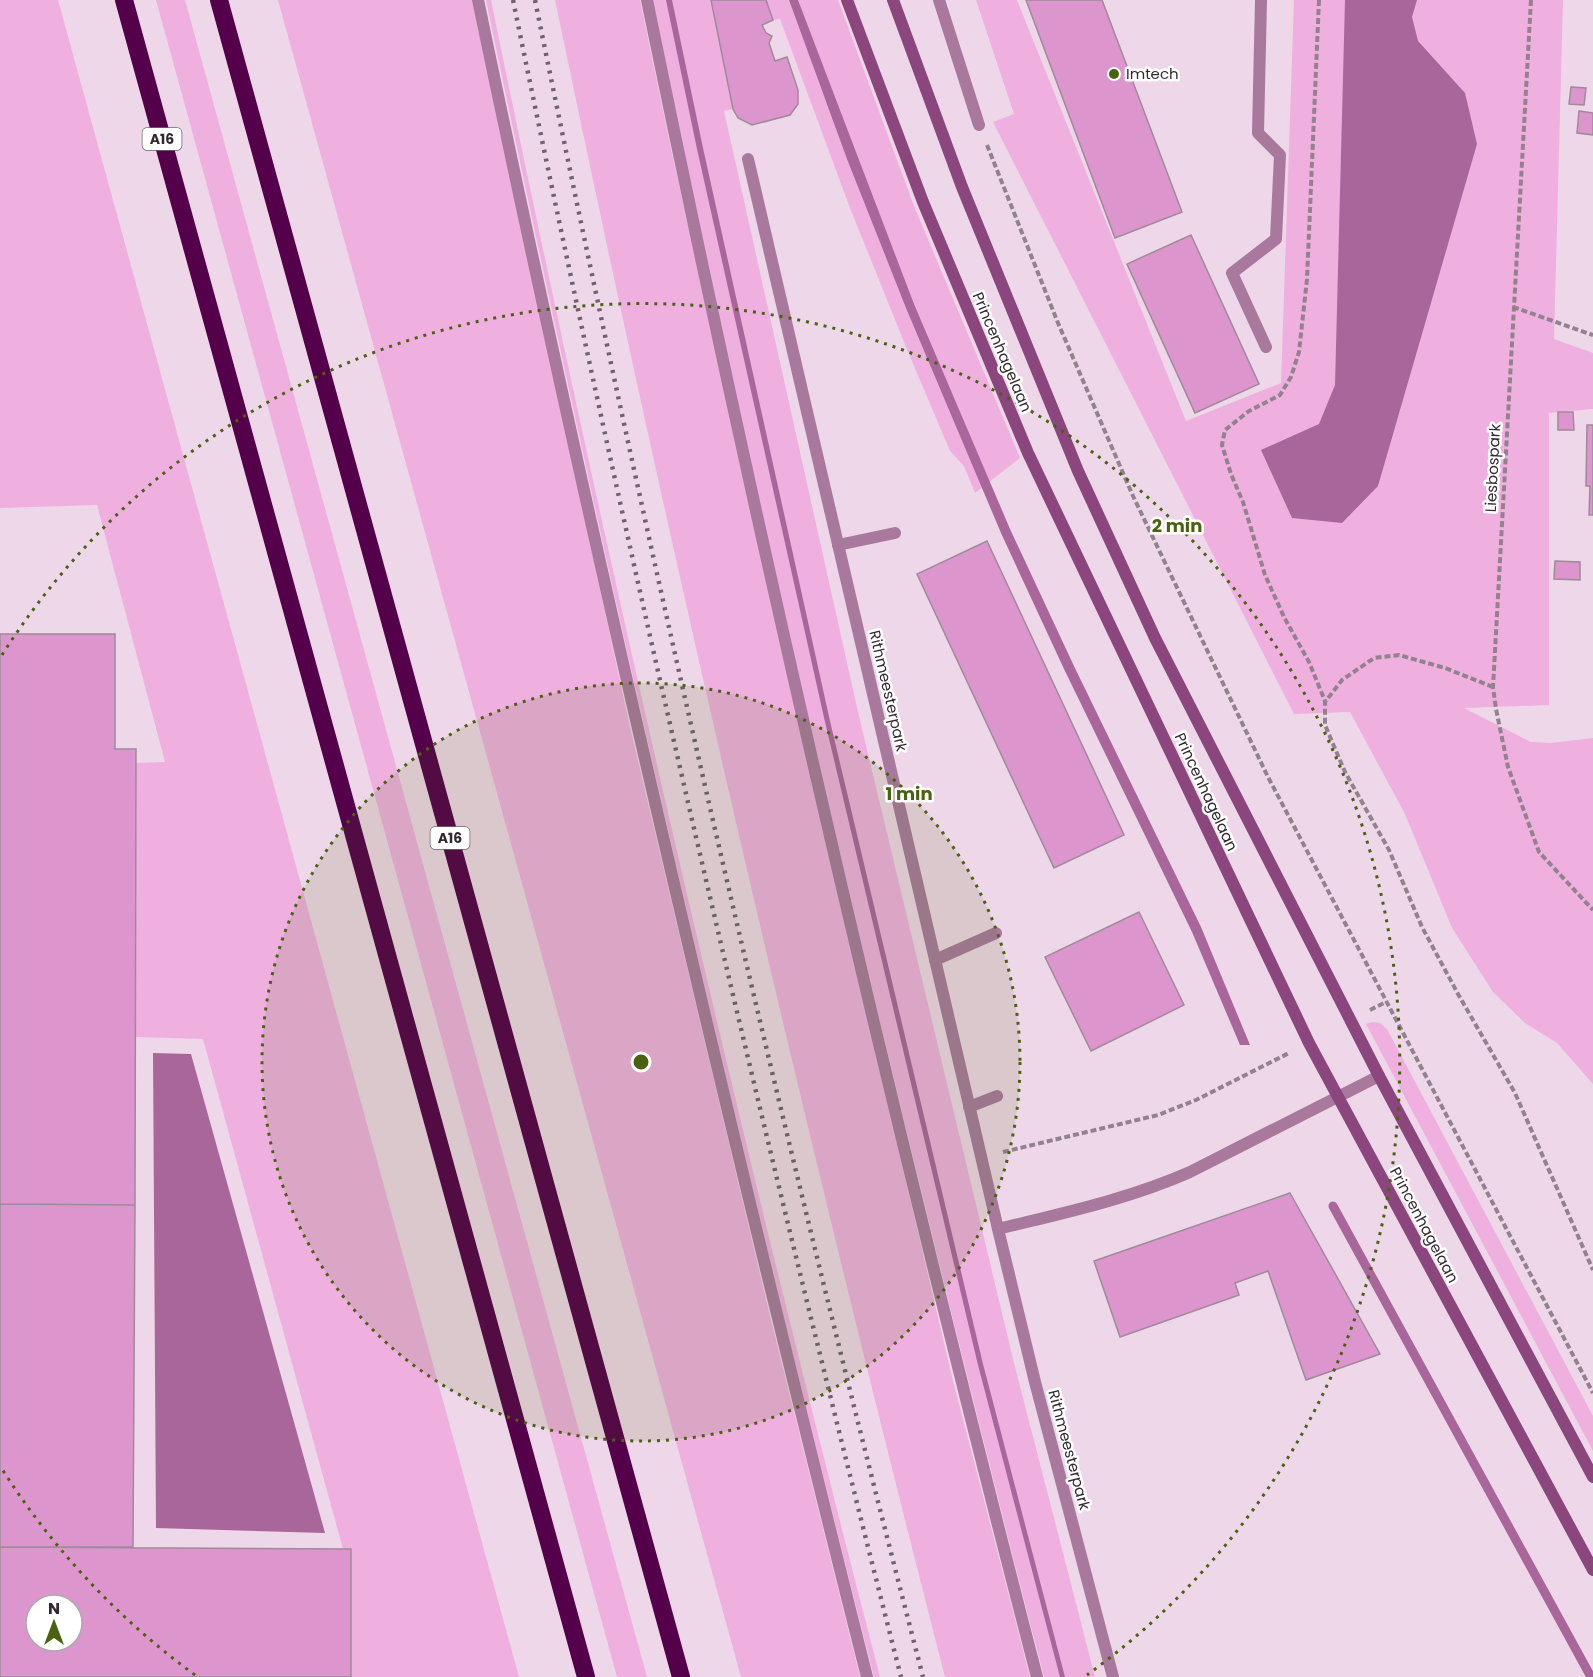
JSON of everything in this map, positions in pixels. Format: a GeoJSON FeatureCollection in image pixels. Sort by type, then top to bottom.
{"type":"FeatureCollection","features":[{"type":"Feature","properties":{"kind":"highway","name":"A16"},"geometry":{"type":"LineString","coordinates":[[124,0],[586,1677]]}},
{"type":"Feature","properties":{"kind":"highway","name":"A16"},"geometry":{"type":"LineString","coordinates":[[219,0],[681,1677]]}},
{"type":"Feature","properties":{"kind":"main road","name":"Princenhagelaan"},"geometry":{"type":"LineString","coordinates":[[847,0],[923,202],[1028,453],[1309,1043],[1593,1570]]}},
{"type":"Feature","properties":{"kind":"main road","name":"Princenhagelaan"},"geometry":{"type":"LineString","coordinates":[[893,0],[962,187],[1078,471],[1155,638],[1379,1076],[1593,1477]]}},
{"type":"Feature","properties":{"kind":"street"},"geometry":{"type":"LineString","coordinates":[[478,0],[636,726],[778,1324],[867,1677]]}},
{"type":"Feature","properties":{"kind":"street"},"geometry":{"type":"LineString","coordinates":[[647,0],[810,748],[959,1376],[1037,1677]]}},
{"type":"Feature","properties":{"kind":"street"},"geometry":{"type":"LineString","coordinates":[[939,0],[980,125]]}},
{"type":"Feature","properties":{"kind":"street"},"geometry":{"type":"LineString","coordinates":[[1261,0],[1258,133],[1280,155],[1276,239],[1232,273],[1266,347]]}},
{"type":"Feature","properties":{"kind":"street","name":"Rithmeesterpark"},"geometry":{"type":"LineString","coordinates":[[748,159],[998,1229],[1035,1382],[1113,1677]]}},
{"type":"Feature","properties":{"kind":"street"},"geometry":{"type":"LineString","coordinates":[[838,545],[895,533]]}},
{"type":"Feature","properties":{"kind":"street"},"geometry":{"type":"LineString","coordinates":[[935,960],[996,933]]}},
{"type":"Feature","properties":{"kind":"street"},"geometry":{"type":"LineString","coordinates":[[998,1229],[1159,1185],[1190,1172],[1379,1076]]}},
{"type":"Feature","properties":{"kind":"street"},"geometry":{"type":"LineString","coordinates":[[969,1107],[997,1096]]}},
{"type":"Feature","properties":{"kind":"path"},"geometry":{"type":"LineString","coordinates":[[1319,0],[1307,279],[1299,352],[1291,377],[1280,395],[1249,411],[1225,430],[1222,445],[1243,502],[1265,575],[1284,617],[1309,662],[1325,702],[1325,725],[1346,772],[1389,850],[1422,927],[1515,1093],[1593,1270]]}},
{"type":"Feature","properties":{"kind":"path","name":"Liesbospark"},"geometry":{"type":"LineString","coordinates":[[1531,0],[1493,687],[1508,766],[1539,852],[1593,910]]}},
{"type":"Feature","properties":{"kind":"path"},"geometry":{"type":"LineString","coordinates":[[980,125],[1058,323],[1133,496],[1268,777],[1593,1393]]}},
{"type":"Feature","properties":{"kind":"path"},"geometry":{"type":"LineString","coordinates":[[1513,307],[1593,336]]}},
{"type":"Feature","properties":{"kind":"path"},"geometry":{"type":"LineString","coordinates":[[1325,702],[1342,680],[1374,658],[1399,655],[1493,687]]}},
{"type":"Feature","properties":{"kind":"path"},"geometry":{"type":"LineString","coordinates":[[1352,1020],[1386,1002]]}},
{"type":"Feature","properties":{"kind":"path"},"geometry":{"type":"LineString","coordinates":[[981,1157],[1158,1115],[1196,1100],[1309,1043]]}},
{"type":"Feature","properties":{"kind":"shaded area"},"geometry":{"type":"Polygon","coordinates":[[[0,0],[58,0],[519,1677],[351,1677],[351,1549],[343,1549],[203,1039],[135,1037],[136,763],[165,762],[97,505],[0,508],[0,0]]]}},
{"type":"Feature","properties":{"kind":"shaded area"},"geometry":{"type":"Polygon","coordinates":[[[156,0],[185,0],[647,1677],[617,1677],[156,0]]]}},
{"type":"Feature","properties":{"kind":"shaded area"},"geometry":{"type":"Polygon","coordinates":[[[278,0],[472,0],[630,727],[769,1312],[860,1677],[741,1677],[278,0]]]}},
{"type":"Feature","properties":{"kind":"shaded area"},"geometry":{"type":"Polygon","coordinates":[[[486,0],[491,0],[580,421],[724,1051],[880,1677],[874,1677],[719,1050],[622,631],[486,0]]]}},
{"type":"Feature","properties":{"kind":"shaded area"},"geometry":{"type":"Polygon","coordinates":[[[555,0],[640,0],[799,725],[952,1377],[1030,1677],[945,1677],[840,1259],[740,841],[645,421],[555,0]]]}},
{"type":"Feature","properties":{"kind":"shaded area"},"geometry":{"type":"Polygon","coordinates":[[[652,0],[711,0],[733,109],[724,111],[858,712],[1014,1363],[1095,1677],[1044,1677],[938,1260],[837,841],[742,421],[652,0]]]}},
{"type":"Feature","properties":{"kind":"shaded area"},"geometry":{"type":"Polygon","coordinates":[[[666,0],[672,0],[830,721],[983,1364],[1065,1677],[1060,1677],[978,1365],[825,722],[666,0]]]}},
{"type":"Feature","properties":{"kind":"shaded area"},"geometry":{"type":"Polygon","coordinates":[[[766,0],[838,0],[914,206],[1020,458],[975,493],[964,466],[950,451],[850,208],[780,19],[773,20],[766,0]]]}},
{"type":"Feature","properties":{"kind":"shaded area"},"geometry":{"type":"Polygon","coordinates":[[[789,0],[798,0],[914,304],[1010,529],[1201,927],[1250,1045],[1240,1045],[1192,932],[1064,669],[1001,533],[906,308],[847,159],[789,0]]]}},
{"type":"Feature","properties":{"kind":"shaded area"},"geometry":{"type":"Polygon","coordinates":[[[976,0],[1017,0],[1186,421],[1281,383],[1294,0],[1563,0],[1554,339],[1593,353],[1593,409],[1549,413],[1549,705],[1464,708],[1531,742],[1551,743],[1593,738],[1593,1084],[1557,1043],[1525,1023],[1493,992],[1452,928],[1405,814],[1350,712],[1294,714],[993,122],[1014,114],[976,0]]]}},
{"type":"Feature","properties":{"kind":"shaded area"},"geometry":{"type":"Polygon","coordinates":[[[1345,0],[1417,0],[1412,17],[1418,41],[1465,93],[1477,144],[1378,486],[1342,523],[1292,518],[1261,450],[1319,424],[1335,385],[1345,0]]]}},
{"type":"Feature","properties":{"kind":"shaded area"},"geometry":{"type":"Polygon","coordinates":[[[1380,1023],[1387,1029],[1593,1416],[1593,1451],[1366,1024],[1380,1023]]]}},
{"type":"Feature","properties":{"kind":"shaded area"},"geometry":{"type":"Polygon","coordinates":[[[153,1053],[191,1054],[325,1533],[156,1528],[153,1053]]]}},
{"type":"Feature","properties":{"kind":"building"},"geometry":{"type":"Polygon","coordinates":[[[711,0],[766,0],[773,20],[762,25],[766,33],[772,36],[769,43],[775,61],[787,57],[798,90],[798,104],[790,115],[752,125],[738,118],[733,109],[711,0]]]}},
{"type":"Feature","properties":{"kind":"building"},"geometry":{"type":"Polygon","coordinates":[[[1026,0],[1102,0],[1182,212],[1115,238],[1026,0]]]}},
{"type":"Feature","properties":{"kind":"building"},"geometry":{"type":"Polygon","coordinates":[[[1571,87],[1586,88],[1584,105],[1569,104],[1571,87]]]}},
{"type":"Feature","properties":{"kind":"building"},"geometry":{"type":"Polygon","coordinates":[[[1579,111],[1593,113],[1593,135],[1577,133],[1579,111]]]}},
{"type":"Feature","properties":{"kind":"building"},"geometry":{"type":"Polygon","coordinates":[[[1191,235],[1259,384],[1195,413],[1127,264],[1191,235]]]}},
{"type":"Feature","properties":{"kind":"building"},"geometry":{"type":"Polygon","coordinates":[[[1558,412],[1573,412],[1574,430],[1558,430],[1558,412]]]}},
{"type":"Feature","properties":{"kind":"building"},"geometry":{"type":"Polygon","coordinates":[[[1587,425],[1593,425],[1593,515],[1589,515],[1590,486],[1586,486],[1587,425]]]}},
{"type":"Feature","properties":{"kind":"building"},"geometry":{"type":"Polygon","coordinates":[[[987,541],[1124,835],[1054,868],[917,574],[987,541]]]}},
{"type":"Feature","properties":{"kind":"building"},"geometry":{"type":"Polygon","coordinates":[[[1555,561],[1580,562],[1580,580],[1554,579],[1555,561]]]}},
{"type":"Feature","properties":{"kind":"building"},"geometry":{"type":"Polygon","coordinates":[[[0,634],[115,634],[115,749],[136,749],[135,1205],[0,1204],[0,634]]]}},
{"type":"Feature","properties":{"kind":"building"},"geometry":{"type":"Polygon","coordinates":[[[1139,912],[1184,1005],[1091,1051],[1045,957],[1139,912]]]}},
{"type":"Feature","properties":{"kind":"building"},"geometry":{"type":"Polygon","coordinates":[[[1290,1193],[1380,1354],[1306,1380],[1268,1271],[1235,1283],[1239,1295],[1120,1337],[1094,1261],[1290,1193]]]}},
{"type":"Feature","properties":{"kind":"building"},"geometry":{"type":"Polygon","coordinates":[[[0,1204],[135,1205],[133,1547],[0,1547],[0,1204]]]}},
{"type":"Feature","properties":{"kind":"building"},"geometry":{"type":"Polygon","coordinates":[[[0,1547],[351,1549],[351,1677],[0,1677],[0,1547]]]}},
{"type":"Feature","properties":{"kind":"waterway"},"geometry":{"type":"LineString","coordinates":[[1333,1206],[1591,1677]]}},
{"type":"Feature","properties":{"kind":"railway"},"geometry":{"type":"LineString","coordinates":[[513,0],[602,421],[697,841],[746,1050],[901,1677]]}},
{"type":"Feature","properties":{"kind":"railway"},"geometry":{"type":"LineString","coordinates":[[535,0],[623,421],[718,841],[818,1260],[923,1677]]}},
{"type":"Feature","properties":{"kind":"place","name":"Imtech"},"geometry":{"type":"Point","coordinates":[1114,74]}}]}
